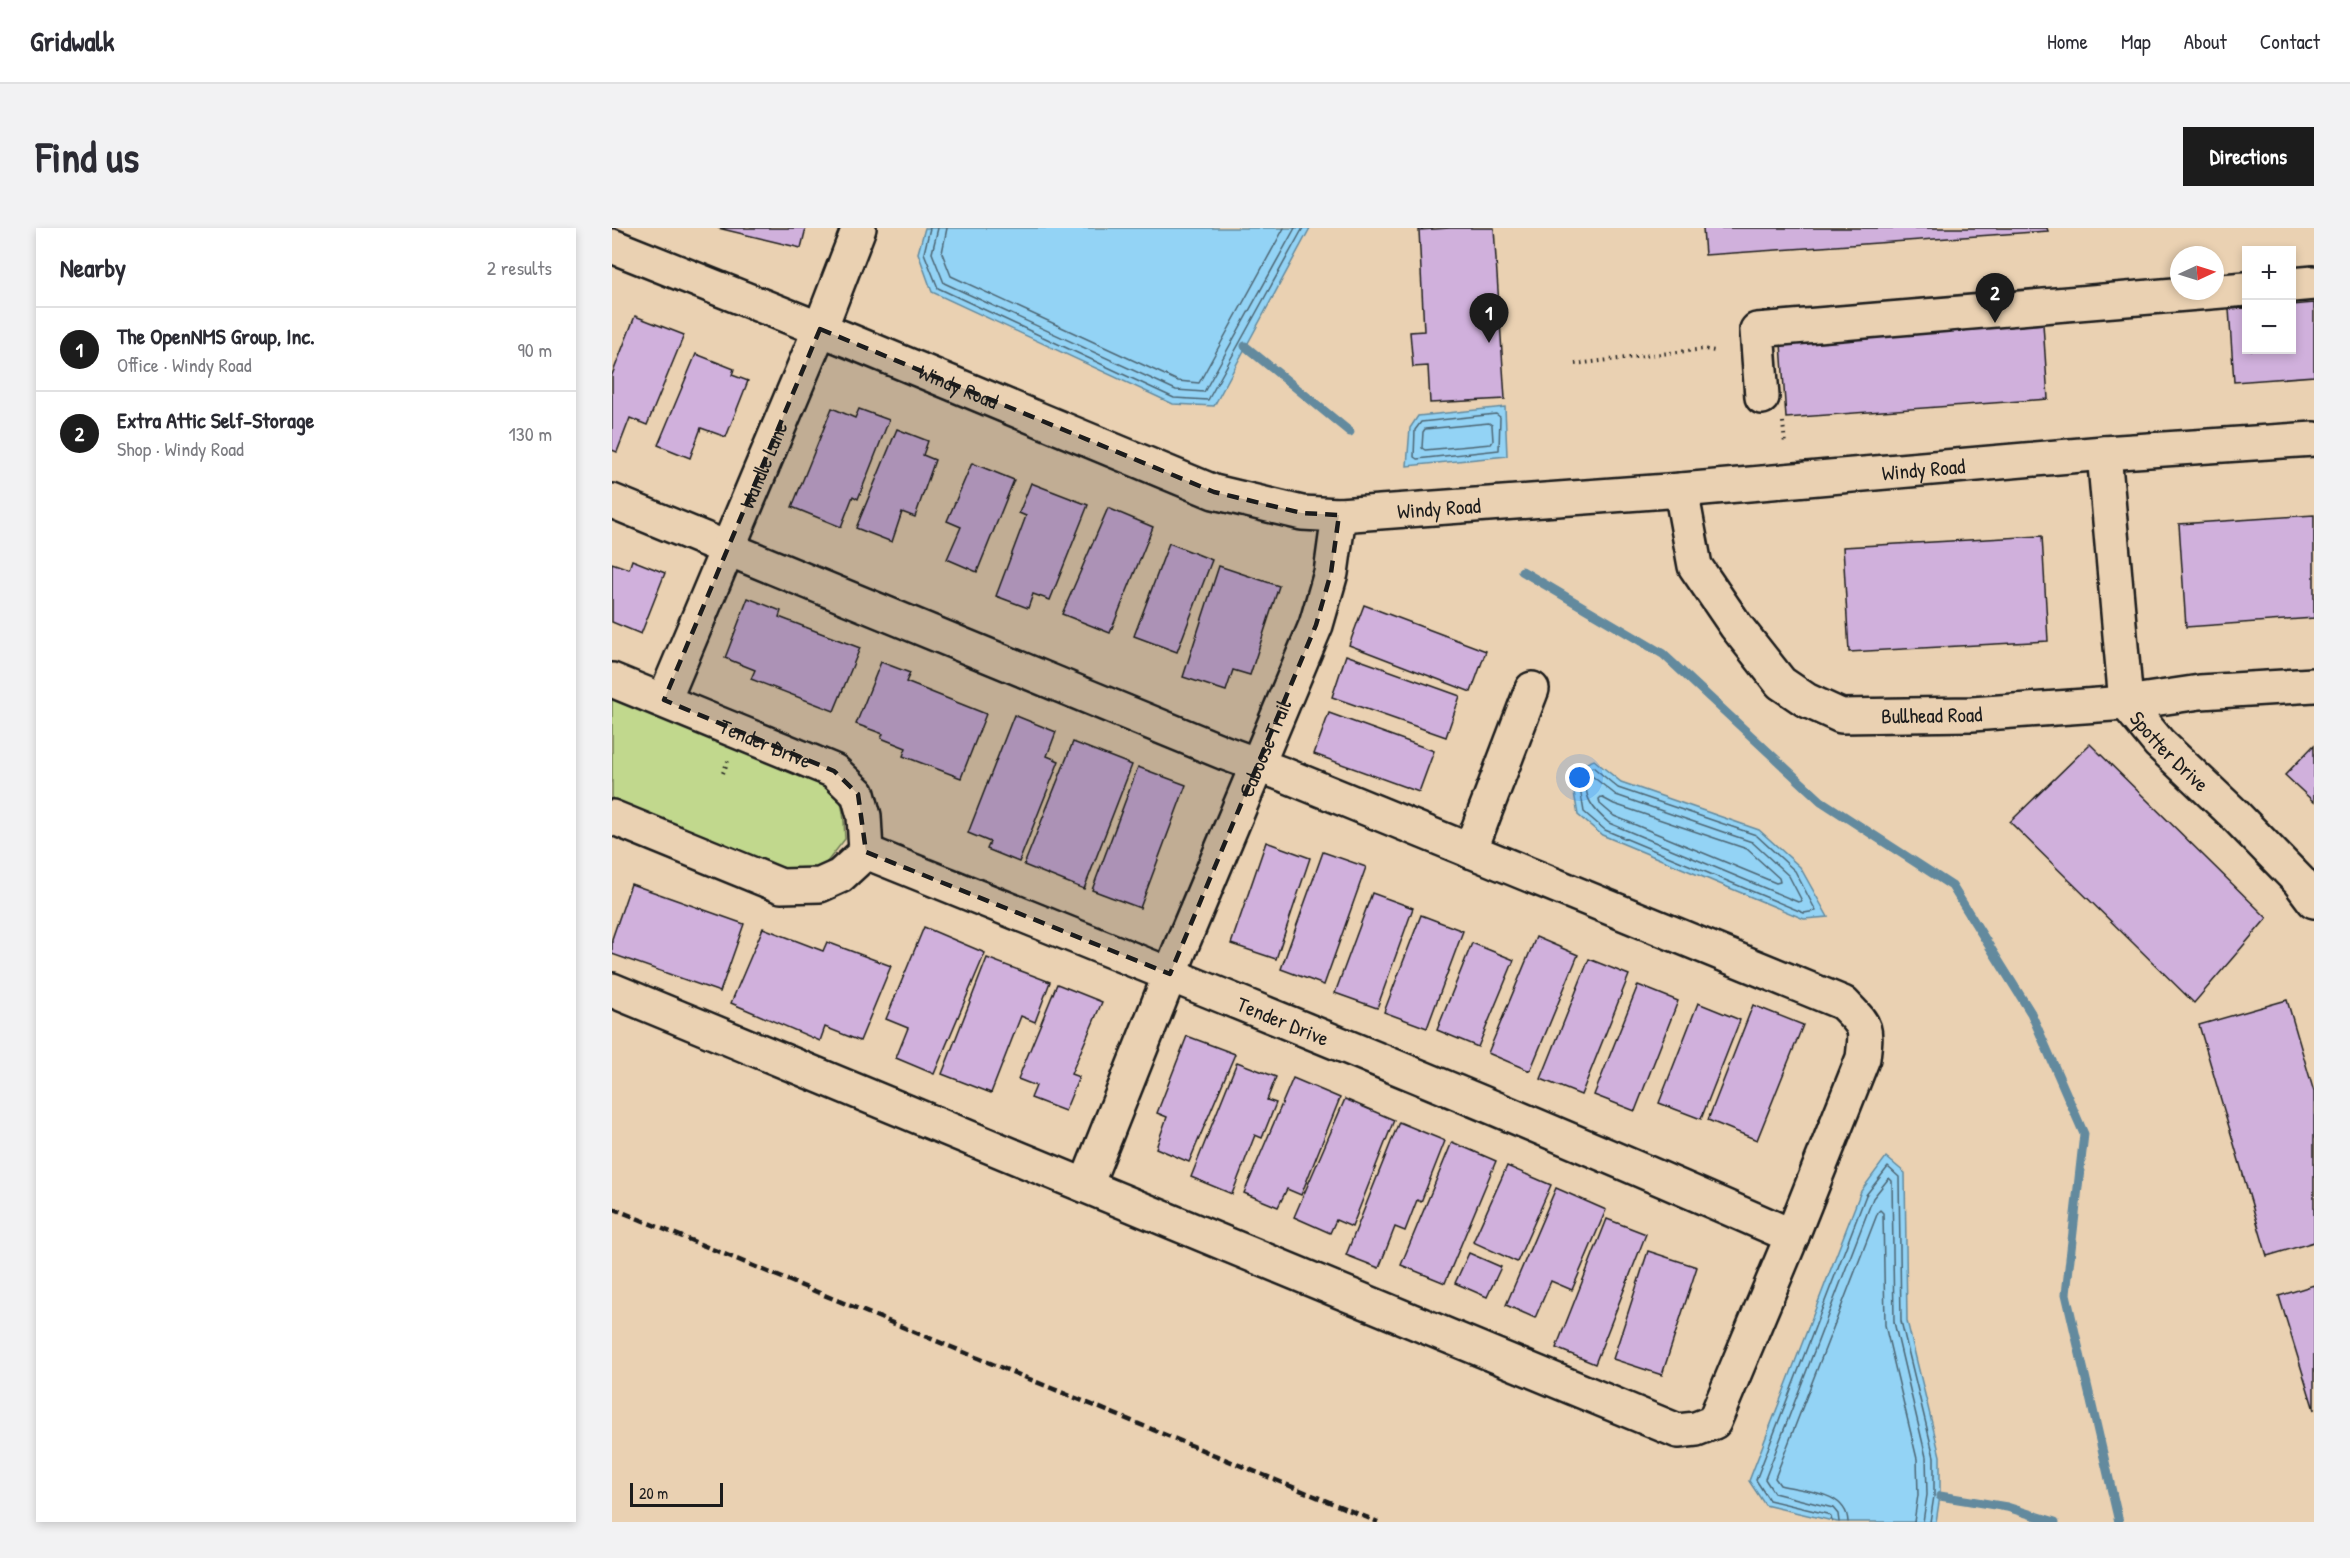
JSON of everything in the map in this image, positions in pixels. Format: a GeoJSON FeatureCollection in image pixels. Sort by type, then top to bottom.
{"type":"FeatureCollection","features":[{"type":"Feature","properties":{"kind":"street","name":"Wandle Lane"},"geometry":{"type":"LineString","coordinates":[[664,700],[820,329],[859,228]]}},
{"type":"Feature","properties":{"kind":"street","name":"Windy Road"},"geometry":{"type":"LineString","coordinates":[[612,246],[820,329],[1214,492],[1302,513],[1339,515],[1681,490],[2104,453],[2314,439]]}},
{"type":"Feature","properties":{"kind":"street"},"geometry":{"type":"LineString","coordinates":[[2296,285],[2314,283]]}},
{"type":"Feature","properties":{"kind":"street"},"geometry":{"type":"LineString","coordinates":[[1762,397],[1757,330],[2242,289]]}},
{"type":"Feature","properties":{"kind":"street","name":"Spotter Drive"},"geometry":{"type":"LineString","coordinates":[[2104,453],[2126,703],[2159,742],[2300,881],[2314,901]]}},
{"type":"Feature","properties":{"kind":"street","name":"Bullhead Road"},"geometry":{"type":"LineString","coordinates":[[1681,490],[1695,566],[1736,626],[1781,683],[1806,700],[1840,716],[1972,714],[2126,703],[2200,692],[2314,685]]}},
{"type":"Feature","properties":{"kind":"street"},"geometry":{"type":"LineString","coordinates":[[612,501],[1257,766],[1285,775],[1844,1003],[1864,1025],[1863,1058],[1714,1422],[1696,1429],[1678,1431],[612,990]]}},
{"type":"Feature","properties":{"kind":"street","name":"Caboose Trail"},"geometry":{"type":"LineString","coordinates":[[1086,1185],[1170,974],[1317,625],[1331,573],[1339,515]]}},
{"type":"Feature","properties":{"kind":"street","name":"Tender Drive"},"geometry":{"type":"LineString","coordinates":[[612,680],[834,771],[858,794],[864,816],[866,852],[1170,974],[1700,1195],[1792,1236]]}},
{"type":"Feature","properties":{"kind":"street"},"geometry":{"type":"LineString","coordinates":[[1470,851],[1532,689]]}},
{"type":"Feature","properties":{"kind":"street"},"geometry":{"type":"LineString","coordinates":[[613,821],[781,886],[820,885],[840,876],[866,852]]}},
{"type":"Feature","properties":{"kind":"path"},"geometry":{"type":"LineString","coordinates":[[1575,364],[1704,349],[1715,351]]}},
{"type":"Feature","properties":{"kind":"highlighted area"},"geometry":{"type":"Polygon","coordinates":[[[820,329],[1214,492],[1302,513],[1339,515],[1331,573],[1316,625],[1170,974],[866,852],[858,794],[834,771],[664,700],[820,329]]]}},
{"type":"Feature","properties":{"kind":"green space"},"geometry":{"type":"Polygon","coordinates":[[[612,698],[771,761],[827,789],[841,803],[845,839],[823,867],[783,871],[612,801],[612,698]]]}},
{"type":"Feature","properties":{"kind":"water"},"geometry":{"type":"Polygon","coordinates":[[[925,228],[1310,228],[1214,406],[1173,404],[932,292],[918,253],[925,228]]]}},
{"type":"Feature","properties":{"kind":"water"},"geometry":{"type":"Polygon","coordinates":[[[1505,407],[1507,456],[1407,466],[1410,428],[1418,416],[1505,407]]]}},
{"type":"Feature","properties":{"kind":"water"},"geometry":{"type":"Polygon","coordinates":[[[1594,760],[1621,782],[1759,830],[1800,867],[1828,917],[1804,919],[1602,835],[1578,815],[1572,781],[1579,766],[1594,760]]]}},
{"type":"Feature","properties":{"kind":"water"},"geometry":{"type":"Polygon","coordinates":[[[1886,1157],[1905,1173],[1907,1321],[1940,1456],[1940,1496],[1936,1522],[1837,1522],[1765,1505],[1749,1481],[1861,1191],[1886,1157]]]}},
{"type":"Feature","properties":{"kind":"building"},"geometry":{"type":"Polygon","coordinates":[[[718,228],[806,228],[801,248],[718,228]]]}},
{"type":"Feature","properties":{"kind":"building"},"geometry":{"type":"Polygon","coordinates":[[[1494,228],[1505,399],[1430,403],[1428,366],[1413,367],[1410,332],[1424,331],[1419,230],[1494,228]]]}},
{"type":"Feature","properties":{"kind":"building"},"geometry":{"type":"Polygon","coordinates":[[[1703,228],[2047,228],[2048,231],[1705,255],[1703,228]]]}},
{"type":"Feature","properties":{"kind":"building"},"geometry":{"type":"Polygon","coordinates":[[[2314,303],[2314,376],[2234,382],[2229,309],[2242,308],[2242,354],[2296,354],[2296,305],[2314,303]]]}},
{"type":"Feature","properties":{"kind":"building"},"geometry":{"type":"Polygon","coordinates":[[[635,316],[684,335],[647,425],[630,418],[617,452],[612,450],[612,375],[635,316]]]}},
{"type":"Feature","properties":{"kind":"building"},"geometry":{"type":"Polygon","coordinates":[[[2043,324],[2048,399],[1786,418],[1781,343],[2043,324]]]}},
{"type":"Feature","properties":{"kind":"building"},"geometry":{"type":"Polygon","coordinates":[[[696,354],[734,369],[732,375],[748,381],[726,437],[701,428],[690,458],[658,445],[696,354]]]}},
{"type":"Feature","properties":{"kind":"building"},"geometry":{"type":"Polygon","coordinates":[[[832,408],[855,418],[859,409],[889,420],[858,499],[853,496],[841,527],[792,507],[832,408]]]}},
{"type":"Feature","properties":{"kind":"building"},"geometry":{"type":"Polygon","coordinates":[[[897,429],[928,441],[923,455],[935,460],[915,517],[902,512],[892,542],[856,528],[897,429]]]}},
{"type":"Feature","properties":{"kind":"building"},"geometry":{"type":"Polygon","coordinates":[[[972,463],[1014,480],[977,572],[947,559],[961,527],[947,521],[972,463]]]}},
{"type":"Feature","properties":{"kind":"building"},"geometry":{"type":"Polygon","coordinates":[[[1031,483],[1088,505],[1050,600],[1033,594],[1028,608],[996,596],[1026,516],[1019,513],[1031,483]]]}},
{"type":"Feature","properties":{"kind":"building"},"geometry":{"type":"Polygon","coordinates":[[[1108,508],[1153,527],[1110,633],[1062,614],[1108,508]]]}},
{"type":"Feature","properties":{"kind":"building"},"geometry":{"type":"Polygon","coordinates":[[[2314,515],[2314,618],[2186,627],[2179,524],[2314,515]]]}},
{"type":"Feature","properties":{"kind":"building"},"geometry":{"type":"Polygon","coordinates":[[[2042,536],[2048,641],[1849,652],[1843,547],[2042,536]]]}},
{"type":"Feature","properties":{"kind":"building"},"geometry":{"type":"Polygon","coordinates":[[[1169,543],[1212,560],[1177,652],[1134,636],[1169,543]]]}},
{"type":"Feature","properties":{"kind":"building"},"geometry":{"type":"Polygon","coordinates":[[[632,560],[665,573],[641,634],[612,622],[612,563],[629,569],[632,560]]]}},
{"type":"Feature","properties":{"kind":"building"},"geometry":{"type":"Polygon","coordinates":[[[1219,566],[1279,586],[1250,675],[1233,670],[1226,691],[1183,677],[1219,566]]]}},
{"type":"Feature","properties":{"kind":"building"},"geometry":{"type":"Polygon","coordinates":[[[748,598],[781,611],[779,617],[860,648],[834,711],[751,679],[755,670],[725,658],[748,598]]]}},
{"type":"Feature","properties":{"kind":"building"},"geometry":{"type":"Polygon","coordinates":[[[1364,605],[1486,651],[1471,692],[1349,645],[1364,605]]]}},
{"type":"Feature","properties":{"kind":"building"},"geometry":{"type":"Polygon","coordinates":[[[1346,655],[1460,696],[1446,737],[1332,697],[1346,655]]]}},
{"type":"Feature","properties":{"kind":"building"},"geometry":{"type":"Polygon","coordinates":[[[881,662],[910,673],[906,682],[986,714],[961,778],[903,756],[906,748],[881,738],[883,734],[856,724],[881,662]]]}},
{"type":"Feature","properties":{"kind":"building"},"geometry":{"type":"Polygon","coordinates":[[[1329,713],[1434,751],[1419,792],[1314,754],[1329,713]]]}},
{"type":"Feature","properties":{"kind":"building"},"geometry":{"type":"Polygon","coordinates":[[[1014,715],[1056,732],[1047,756],[1059,761],[1019,862],[987,849],[990,842],[968,833],[1014,715]]]}},
{"type":"Feature","properties":{"kind":"building"},"geometry":{"type":"Polygon","coordinates":[[[1073,742],[1132,765],[1084,889],[1024,865],[1073,742]]]}},
{"type":"Feature","properties":{"kind":"building"},"geometry":{"type":"Polygon","coordinates":[[[2090,744],[2267,918],[2194,1003],[2010,822],[2090,744]]]}},
{"type":"Feature","properties":{"kind":"building"},"geometry":{"type":"Polygon","coordinates":[[[2314,745],[2314,802],[2285,775],[2314,745]]]}},
{"type":"Feature","properties":{"kind":"building"},"geometry":{"type":"Polygon","coordinates":[[[1138,767],[1186,785],[1140,908],[1092,890],[1138,767]]]}},
{"type":"Feature","properties":{"kind":"building"},"geometry":{"type":"Polygon","coordinates":[[[1266,842],[1310,858],[1276,959],[1231,944],[1266,842]]]}},
{"type":"Feature","properties":{"kind":"building"},"geometry":{"type":"Polygon","coordinates":[[[1323,852],[1366,867],[1324,985],[1281,969],[1323,852]]]}},
{"type":"Feature","properties":{"kind":"building"},"geometry":{"type":"Polygon","coordinates":[[[631,884],[744,924],[720,992],[612,954],[612,939],[631,884]]]}},
{"type":"Feature","properties":{"kind":"building"},"geometry":{"type":"Polygon","coordinates":[[[1372,893],[1413,908],[1377,1008],[1335,993],[1372,893]]]}},
{"type":"Feature","properties":{"kind":"building"},"geometry":{"type":"Polygon","coordinates":[[[1421,915],[1463,931],[1427,1028],[1384,1012],[1421,915]]]}},
{"type":"Feature","properties":{"kind":"building"},"geometry":{"type":"Polygon","coordinates":[[[924,927],[985,953],[934,1074],[896,1058],[908,1028],[886,1019],[924,927]]]}},
{"type":"Feature","properties":{"kind":"building"},"geometry":{"type":"Polygon","coordinates":[[[763,928],[823,951],[827,942],[891,966],[860,1041],[825,1027],[820,1041],[731,1003],[763,928]]]}},
{"type":"Feature","properties":{"kind":"building"},"geometry":{"type":"Polygon","coordinates":[[[1536,937],[1578,955],[1530,1071],[1488,1053],[1536,937]]]}},
{"type":"Feature","properties":{"kind":"building"},"geometry":{"type":"Polygon","coordinates":[[[1472,943],[1514,960],[1478,1047],[1437,1030],[1472,943]]]}},
{"type":"Feature","properties":{"kind":"building"},"geometry":{"type":"Polygon","coordinates":[[[987,958],[1050,982],[1035,1022],[1021,1016],[991,1093],[942,1074],[987,958]]]}},
{"type":"Feature","properties":{"kind":"building"},"geometry":{"type":"Polygon","coordinates":[[[1589,959],[1629,975],[1581,1095],[1541,1079],[1589,959]]]}},
{"type":"Feature","properties":{"kind":"building"},"geometry":{"type":"Polygon","coordinates":[[[1057,984],[1102,1002],[1071,1074],[1079,1077],[1065,1111],[1031,1098],[1036,1086],[1018,1079],[1057,984]]]}},
{"type":"Feature","properties":{"kind":"building"},"geometry":{"type":"Polygon","coordinates":[[[1638,985],[1678,1001],[1635,1111],[1594,1095],[1638,985]]]}},
{"type":"Feature","properties":{"kind":"building"},"geometry":{"type":"Polygon","coordinates":[[[2287,1000],[2314,1092],[2314,1242],[2267,1256],[2199,1025],[2287,1000]]]}},
{"type":"Feature","properties":{"kind":"building"},"geometry":{"type":"Polygon","coordinates":[[[1698,1003],[1740,1020],[1701,1119],[1659,1103],[1698,1003]]]}},
{"type":"Feature","properties":{"kind":"building"},"geometry":{"type":"Polygon","coordinates":[[[1753,1005],[1803,1025],[1757,1140],[1708,1120],[1753,1005]]]}},
{"type":"Feature","properties":{"kind":"building"},"geometry":{"type":"Polygon","coordinates":[[[1187,1036],[1235,1054],[1189,1162],[1156,1148],[1167,1117],[1157,1113],[1187,1036]]]}},
{"type":"Feature","properties":{"kind":"building"},"geometry":{"type":"Polygon","coordinates":[[[1237,1062],[1276,1077],[1267,1100],[1276,1103],[1262,1138],[1255,1135],[1232,1194],[1191,1177],[1237,1062]]]}},
{"type":"Feature","properties":{"kind":"building"},"geometry":{"type":"Polygon","coordinates":[[[1293,1078],[1340,1098],[1301,1195],[1287,1189],[1278,1207],[1244,1193],[1293,1078]]]}},
{"type":"Feature","properties":{"kind":"building"},"geometry":{"type":"Polygon","coordinates":[[[1345,1099],[1394,1120],[1352,1227],[1336,1220],[1330,1233],[1294,1217],[1345,1099]]]}},
{"type":"Feature","properties":{"kind":"building"},"geometry":{"type":"Polygon","coordinates":[[[1399,1122],[1445,1141],[1421,1202],[1417,1200],[1405,1231],[1395,1227],[1379,1268],[1346,1255],[1399,1122]]]}},
{"type":"Feature","properties":{"kind":"building"},"geometry":{"type":"Polygon","coordinates":[[[1452,1142],[1496,1161],[1445,1283],[1401,1265],[1452,1142]]]}},
{"type":"Feature","properties":{"kind":"building"},"geometry":{"type":"Polygon","coordinates":[[[1507,1166],[1551,1185],[1517,1262],[1473,1242],[1507,1166]]]}},
{"type":"Feature","properties":{"kind":"building"},"geometry":{"type":"Polygon","coordinates":[[[1556,1188],[1606,1210],[1572,1290],[1551,1281],[1535,1318],[1506,1305],[1556,1188]]]}},
{"type":"Feature","properties":{"kind":"building"},"geometry":{"type":"Polygon","coordinates":[[[1607,1219],[1646,1234],[1595,1364],[1556,1348],[1607,1219]]]}},
{"type":"Feature","properties":{"kind":"building"},"geometry":{"type":"Polygon","coordinates":[[[1648,1251],[1697,1267],[1662,1375],[1613,1359],[1648,1251]]]}},
{"type":"Feature","properties":{"kind":"building"},"geometry":{"type":"Polygon","coordinates":[[[1469,1253],[1501,1267],[1487,1297],[1455,1283],[1469,1253]]]}},
{"type":"Feature","properties":{"kind":"building"},"geometry":{"type":"Polygon","coordinates":[[[2314,1285],[2314,1410],[2279,1296],[2314,1285]]]}},
{"type":"Feature","properties":{"kind":"waterway"},"geometry":{"type":"LineString","coordinates":[[1245,346],[1350,432]]}},
{"type":"Feature","properties":{"kind":"waterway"},"geometry":{"type":"LineString","coordinates":[[1522,571],[1663,654],[1821,801],[1952,886],[2031,1013],[2084,1134],[2066,1294],[2119,1522]]}},
{"type":"Feature","properties":{"kind":"waterway"},"geometry":{"type":"LineString","coordinates":[[1940,1496],[2007,1507],[2055,1522]]}},
{"type":"Feature","properties":{"kind":"railway"},"geometry":{"type":"LineString","coordinates":[[612,1208],[1378,1522]]}},
{"type":"Feature","properties":{"kind":"place","name":"Extra Attic Self-Storage"},"geometry":{"type":"Point","coordinates":[1995,323]}},
{"type":"Feature","properties":{"kind":"place","name":"The OpenNMS Group, Inc."},"geometry":{"type":"Point","coordinates":[1489,343]}}]}
